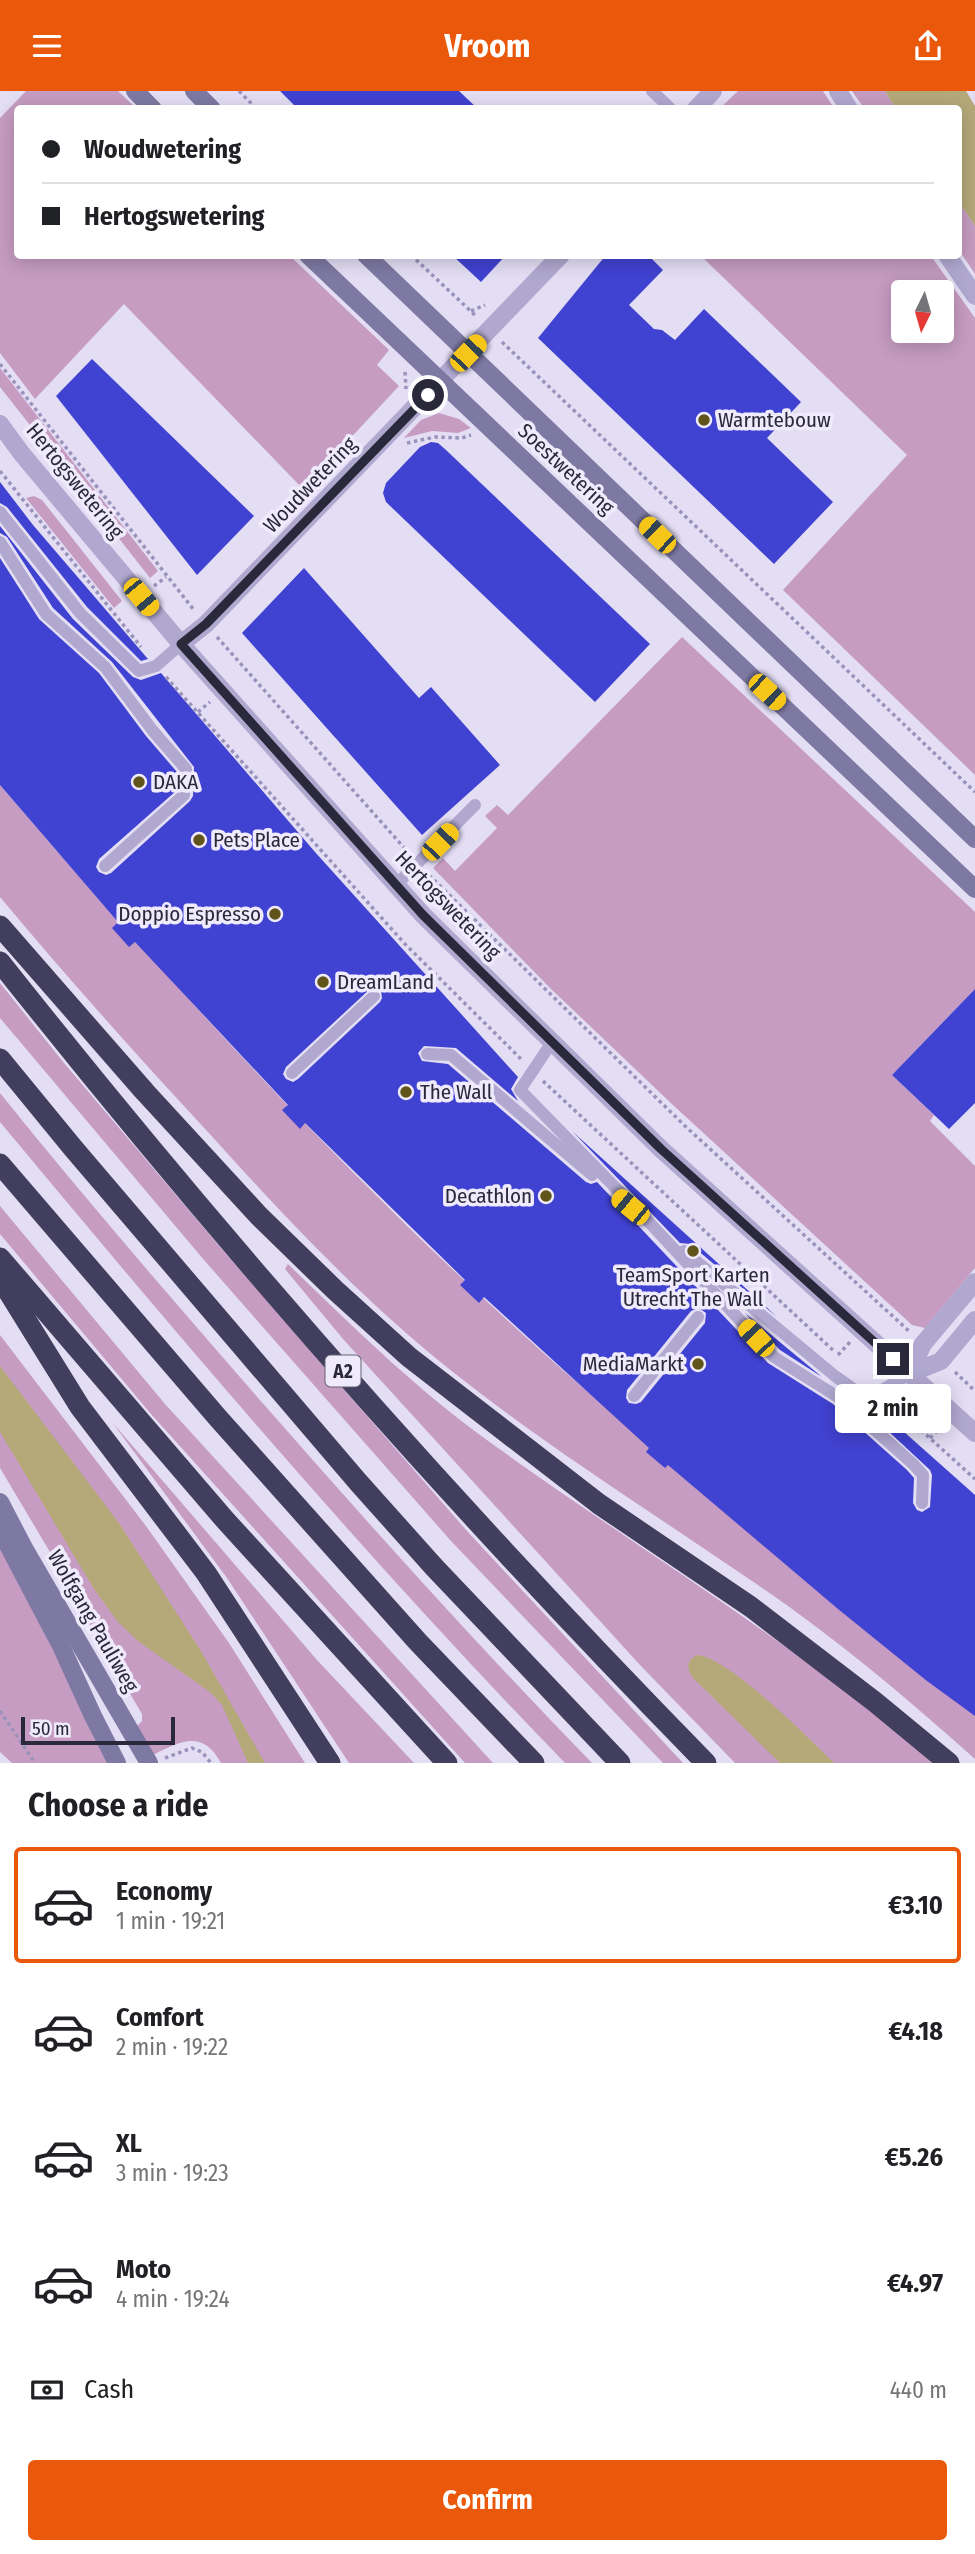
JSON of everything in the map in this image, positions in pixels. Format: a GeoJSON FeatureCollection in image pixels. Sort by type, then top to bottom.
{"type":"FeatureCollection","features":[{"type":"Feature","properties":{"kind":"highway","name":"A2"},"geometry":{"type":"LineString","coordinates":[[0,926],[145,1092],[260,1216],[335,1290],[409,1357],[599,1504],[751,1607],[875,1702],[949,1763]]}},
{"type":"Feature","properties":{"kind":"highway","name":"A2"},"geometry":{"type":"LineString","coordinates":[[0,963],[203,1208],[355,1385],[507,1552],[706,1763]]}},
{"type":"Feature","properties":{"kind":"highway"},"geometry":{"type":"LineString","coordinates":[[0,1059],[72,1148],[358,1482],[443,1577],[620,1763]]}},
{"type":"Feature","properties":{"kind":"highway"},"geometry":{"type":"LineString","coordinates":[[0,1164],[236,1439],[418,1642],[534,1763]]}},
{"type":"Feature","properties":{"kind":"highway"},"geometry":{"type":"LineString","coordinates":[[0,1258],[226,1521],[447,1763]]}},
{"type":"Feature","properties":{"kind":"highway"},"geometry":{"type":"LineString","coordinates":[[0,1278],[80,1407],[206,1573],[330,1763]]}},
{"type":"Feature","properties":{"kind":"main road"},"geometry":{"type":"LineString","coordinates":[[135,91],[149,105]]}},
{"type":"Feature","properties":{"kind":"main road"},"geometry":{"type":"LineString","coordinates":[[194,91],[208,105]]}},
{"type":"Feature","properties":{"kind":"main road","name":"Soestwetering"},"geometry":{"type":"LineString","coordinates":[[312,259],[975,889]]}},
{"type":"Feature","properties":{"kind":"main road","name":"Soestwetering"},"geometry":{"type":"LineString","coordinates":[[370,259],[975,839]]}},
{"type":"Feature","properties":{"kind":"main road","name":"Wolfgang Pauliweg"},"geometry":{"type":"LineString","coordinates":[[0,1501],[24,1548],[153,1762]]}},
{"type":"Feature","properties":{"kind":"main road","name":"Wolfgang Pauliweg"},"geometry":{"type":"LineString","coordinates":[[0,1530],[61,1646],[117,1763]]}},
{"type":"Feature","properties":{"kind":"street"},"geometry":{"type":"LineString","coordinates":[[700,105],[713,91]]}},
{"type":"Feature","properties":{"kind":"street","name":"Woudwetering"},"geometry":{"type":"LineString","coordinates":[[181,644],[206,624],[557,259]]}},
{"type":"Feature","properties":{"kind":"street"},"geometry":{"type":"LineString","coordinates":[[950,259],[975,296]]}},
{"type":"Feature","properties":{"kind":"street","name":"Hertogswetering"},"geometry":{"type":"LineString","coordinates":[[0,425],[181,644],[423,915],[661,1149],[975,1433]]}},
{"type":"Feature","properties":{"kind":"street"},"geometry":{"type":"LineString","coordinates":[[909,1374],[923,1344],[975,1282]]}},
{"type":"Feature","properties":{"kind":"street"},"geometry":{"type":"LineString","coordinates":[[909,1374],[941,1361],[975,1320]]}},
{"type":"Feature","properties":{"kind":"lane"},"geometry":{"type":"LineString","coordinates":[[652,91],[667,105]]}},
{"type":"Feature","properties":{"kind":"lane"},"geometry":{"type":"LineString","coordinates":[[0,512],[80,613],[139,671],[156,666],[181,644]]}},
{"type":"Feature","properties":{"kind":"lane"},"geometry":{"type":"LineString","coordinates":[[0,543],[46,614],[105,667],[153,731],[187,769],[184,795],[106,866]]}},
{"type":"Feature","properties":{"kind":"lane"},"geometry":{"type":"LineString","coordinates":[[397,885],[475,805]]}},
{"type":"Feature","properties":{"kind":"lane"},"geometry":{"type":"LineString","coordinates":[[292,1073],[373,996]]}},
{"type":"Feature","properties":{"kind":"lane"},"geometry":{"type":"LineString","coordinates":[[552,1042],[520,1090],[648,1221],[774,1357],[838,1397],[913,1464],[923,1475],[922,1503]]}},
{"type":"Feature","properties":{"kind":"lane"},"geometry":{"type":"LineString","coordinates":[[427,1054],[451,1055],[835,1376],[870,1401],[909,1374]]}},
{"type":"Feature","properties":{"kind":"lane"},"geometry":{"type":"LineString","coordinates":[[634,1396],[698,1317]]}},
{"type":"Feature","properties":{"kind":"path"},"geometry":{"type":"LineString","coordinates":[[239,91],[253,105]]}},
{"type":"Feature","properties":{"kind":"path"},"geometry":{"type":"LineString","coordinates":[[415,259],[975,792]]}},
{"type":"Feature","properties":{"kind":"path"},"geometry":{"type":"LineString","coordinates":[[0,364],[206,624],[418,864],[685,1126],[923,1344]]}},
{"type":"Feature","properties":{"kind":"path"},"geometry":{"type":"LineString","coordinates":[[941,1361],[975,1391]]}},
{"type":"Feature","properties":{"kind":"path"},"geometry":{"type":"LineString","coordinates":[[0,1711],[36,1763]]}},
{"type":"Feature","properties":{"kind":"path"},"geometry":{"type":"LineString","coordinates":[[153,1762],[192,1748],[202,1752],[211,1763]]}},
{"type":"Feature","properties":{"kind":"shaded area"},"geometry":{"type":"Polygon","coordinates":[[[26,91],[118,91],[133,105],[14,105],[14,259],[293,259],[389,350],[377,365],[399,386],[303,489],[124,304],[35,399],[0,353],[0,118],[26,91]]]}},
{"type":"Feature","properties":{"kind":"shaded area"},"geometry":{"type":"Polygon","coordinates":[[[738,91],[823,91],[832,105],[723,105],[738,91]]]}},
{"type":"Feature","properties":{"kind":"shaded area"},"geometry":{"type":"Polygon","coordinates":[[[852,91],[885,91],[893,105],[862,105],[852,91]]]}},
{"type":"Feature","properties":{"kind":"shaded area"},"geometry":{"type":"Polygon","coordinates":[[[885,91],[966,91],[975,106],[975,226],[962,206],[962,105],[893,105],[885,91]]]}},
{"type":"Feature","properties":{"kind":"shaded area"},"geometry":{"type":"Polygon","coordinates":[[[962,206],[975,226],[975,274],[962,254],[962,206]]]}},
{"type":"Feature","properties":{"kind":"shaded area"},"geometry":{"type":"Polygon","coordinates":[[[704,259],[933,259],[948,280],[891,280],[891,343],[954,343],[954,288],[975,318],[975,775],[783,590],[907,455],[704,259]]]}},
{"type":"Feature","properties":{"kind":"shaded area"},"geometry":{"type":"Polygon","coordinates":[[[0,368],[158,571],[150,578],[0,387],[0,368]]]}},
{"type":"Feature","properties":{"kind":"shaded area"},"geometry":{"type":"Polygon","coordinates":[[[439,413],[459,419],[471,428],[458,433],[432,431],[404,438],[421,420],[439,413]]]}},
{"type":"Feature","properties":{"kind":"shaded area"},"geometry":{"type":"Polygon","coordinates":[[[34,496],[42,500],[122,601],[114,608],[26,498],[34,496]]]}},
{"type":"Feature","properties":{"kind":"shaded area"},"geometry":{"type":"Polygon","coordinates":[[[682,637],[975,912],[975,989],[892,1075],[934,1115],[930,1121],[975,1166],[975,1268],[925,1328],[912,1325],[674,1106],[550,988],[433,868],[443,858],[455,871],[497,828],[485,816],[497,805],[508,815],[682,637]]]}},
{"type":"Feature","properties":{"kind":"shaded area"},"geometry":{"type":"Polygon","coordinates":[[[0,785],[215,1028],[365,1184],[442,1259],[617,1417],[975,1705],[975,1759],[893,1688],[808,1621],[489,1400],[390,1319],[331,1262],[273,1203],[135,1052],[0,897],[0,785]]]}},
{"type":"Feature","properties":{"kind":"shaded area"},"geometry":{"type":"Polygon","coordinates":[[[0,983],[220,1247],[467,1531],[683,1763],[663,1763],[451,1541],[204,1260],[0,1018],[0,983]]]}},
{"type":"Feature","properties":{"kind":"shaded area"},"geometry":{"type":"Polygon","coordinates":[[[0,1093],[132,1252],[386,1543],[592,1763],[565,1763],[347,1528],[137,1286],[0,1122],[0,1093]]]}},
{"type":"Feature","properties":{"kind":"shaded area"},"geometry":{"type":"Polygon","coordinates":[[[0,1206],[165,1404],[493,1763],[465,1763],[151,1414],[0,1234],[0,1206]]]}},
{"type":"Feature","properties":{"kind":"shaded area"},"geometry":{"type":"Polygon","coordinates":[[[288,1264],[386,1357],[464,1423],[772,1637],[881,1719],[933,1763],[735,1763],[640,1665],[343,1339],[285,1269],[288,1264]]]}},
{"type":"Feature","properties":{"kind":"shaded area"},"geometry":{"type":"Polygon","coordinates":[[[0,1335],[146,1526],[229,1643],[305,1763],[221,1763],[207,1745],[190,1741],[153,1755],[137,1726],[142,1721],[142,1714],[0,1468],[0,1335]]]}},
{"type":"Feature","properties":{"kind":"shaded area"},"geometry":{"type":"Polygon","coordinates":[[[0,1366],[119,1523],[201,1651],[265,1763],[248,1763],[222,1705],[211,1693],[138,1641],[118,1622],[94,1589],[0,1432],[0,1366]]]}},
{"type":"Feature","properties":{"kind":"shaded area"},"geometry":{"type":"Polygon","coordinates":[[[112,1422],[317,1660],[414,1763],[349,1763],[227,1578],[112,1422]]]}},
{"type":"Feature","properties":{"kind":"shaded area"},"geometry":{"type":"Polygon","coordinates":[[[0,1545],[110,1763],[12,1763],[0,1752],[0,1545]]]}},
{"type":"Feature","properties":{"kind":"shaded area"},"geometry":{"type":"Polygon","coordinates":[[[698,1655],[712,1660],[749,1684],[834,1763],[780,1763],[693,1678],[688,1665],[691,1659],[698,1655]]]}},
{"type":"Feature","properties":{"kind":"building"},"geometry":{"type":"Polygon","coordinates":[[[280,91],[459,91],[474,105],[294,105],[280,91]]]}},
{"type":"Feature","properties":{"kind":"building"},"geometry":{"type":"Polygon","coordinates":[[[456,259],[502,259],[481,282],[456,259]]]}},
{"type":"Feature","properties":{"kind":"building","name":"Warmtebouw"},"geometry":{"type":"Polygon","coordinates":[[[603,259],[652,259],[663,270],[629,305],[654,329],[662,330],[675,340],[704,309],[801,402],[767,438],[833,502],[774,564],[538,338],[603,259]]]}},
{"type":"Feature","properties":{"kind":"building"},"geometry":{"type":"Polygon","coordinates":[[[92,359],[254,516],[197,575],[56,396],[92,359]]]}},
{"type":"Feature","properties":{"kind":"building"},"geometry":{"type":"Polygon","coordinates":[[[431,442],[438,443],[446,450],[650,644],[595,702],[386,502],[383,493],[386,483],[420,447],[431,442]]]}},
{"type":"Feature","properties":{"kind":"building"},"geometry":{"type":"Polygon","coordinates":[[[0,482],[33,525],[148,659],[141,661],[87,607],[7,507],[0,503],[0,482]]]}},
{"type":"Feature","properties":{"kind":"building","name":"The Wall"},"geometry":{"type":"Polygon","coordinates":[[[0,526],[73,619],[133,677],[141,680],[161,673],[315,852],[518,1077],[511,1089],[518,1101],[456,1048],[424,1046],[418,1053],[422,1061],[448,1064],[586,1182],[597,1182],[768,1363],[833,1404],[907,1470],[914,1478],[913,1503],[917,1510],[922,1512],[930,1507],[930,1470],[858,1403],[868,1409],[876,1407],[975,1495],[975,1716],[838,1609],[668,1465],[665,1468],[646,1452],[649,1448],[484,1297],[479,1303],[460,1285],[465,1280],[305,1123],[300,1129],[282,1110],[288,1105],[135,942],[129,947],[112,928],[118,922],[0,785],[0,558],[39,619],[99,673],[177,772],[176,791],[99,859],[96,867],[99,872],[106,875],[111,873],[190,801],[193,796],[194,767],[112,662],[53,608],[7,537],[0,533],[0,526]],[[371,988],[286,1067],[283,1074],[286,1079],[293,1082],[298,1079],[380,1002],[381,991],[371,988]],[[699,1308],[691,1311],[627,1390],[626,1398],[629,1403],[641,1402],[705,1323],[706,1313],[699,1308]]]}},
{"type":"Feature","properties":{"kind":"building"},"geometry":{"type":"Polygon","coordinates":[[[304,568],[419,698],[431,687],[500,765],[422,835],[242,633],[304,568]]]}},
{"type":"Feature","properties":{"kind":"building"},"geometry":{"type":"Polygon","coordinates":[[[975,989],[975,1103],[949,1129],[892,1075],[975,989]]]}},
{"type":"Feature","properties":{"kind":"building"},"geometry":{"type":"Polygon","coordinates":[[[573,1132],[777,1317],[690,1244],[680,1243],[573,1132]]]}},
{"type":"Feature","properties":{"kind":"building"},"geometry":{"type":"Polygon","coordinates":[[[745,1313],[822,1377],[780,1350],[745,1313]]]}},
{"type":"Feature","properties":{"kind":"place","name":"Warmtebouw"},"geometry":{"type":"Point","coordinates":[704,420]}},
{"type":"Feature","properties":{"kind":"place","name":"DAKA"},"geometry":{"type":"Point","coordinates":[139,782]}},
{"type":"Feature","properties":{"kind":"place","name":"Pets Place"},"geometry":{"type":"Point","coordinates":[199,840]}},
{"type":"Feature","properties":{"kind":"place","name":"Doppio Espresso"},"geometry":{"type":"Point","coordinates":[275,914]}},
{"type":"Feature","properties":{"kind":"place","name":"DreamLand"},"geometry":{"type":"Point","coordinates":[323,982]}},
{"type":"Feature","properties":{"kind":"place","name":"The Wall"},"geometry":{"type":"Point","coordinates":[406,1092]}},
{"type":"Feature","properties":{"kind":"place","name":"Decathlon"},"geometry":{"type":"Point","coordinates":[546,1196]}},
{"type":"Feature","properties":{"kind":"place","name":"TeamSport Karten Utrecht The Wall"},"geometry":{"type":"Point","coordinates":[693,1251]}},
{"type":"Feature","properties":{"kind":"place","name":"MediaMarkt"},"geometry":{"type":"Point","coordinates":[698,1364]}},
{"type":"Feature","properties":{"kind":"route"},"geometry":{"type":"LineString","coordinates":[[428,395],[206,624],[181,644],[423,915],[661,1149],[893,1359]]}}]}
